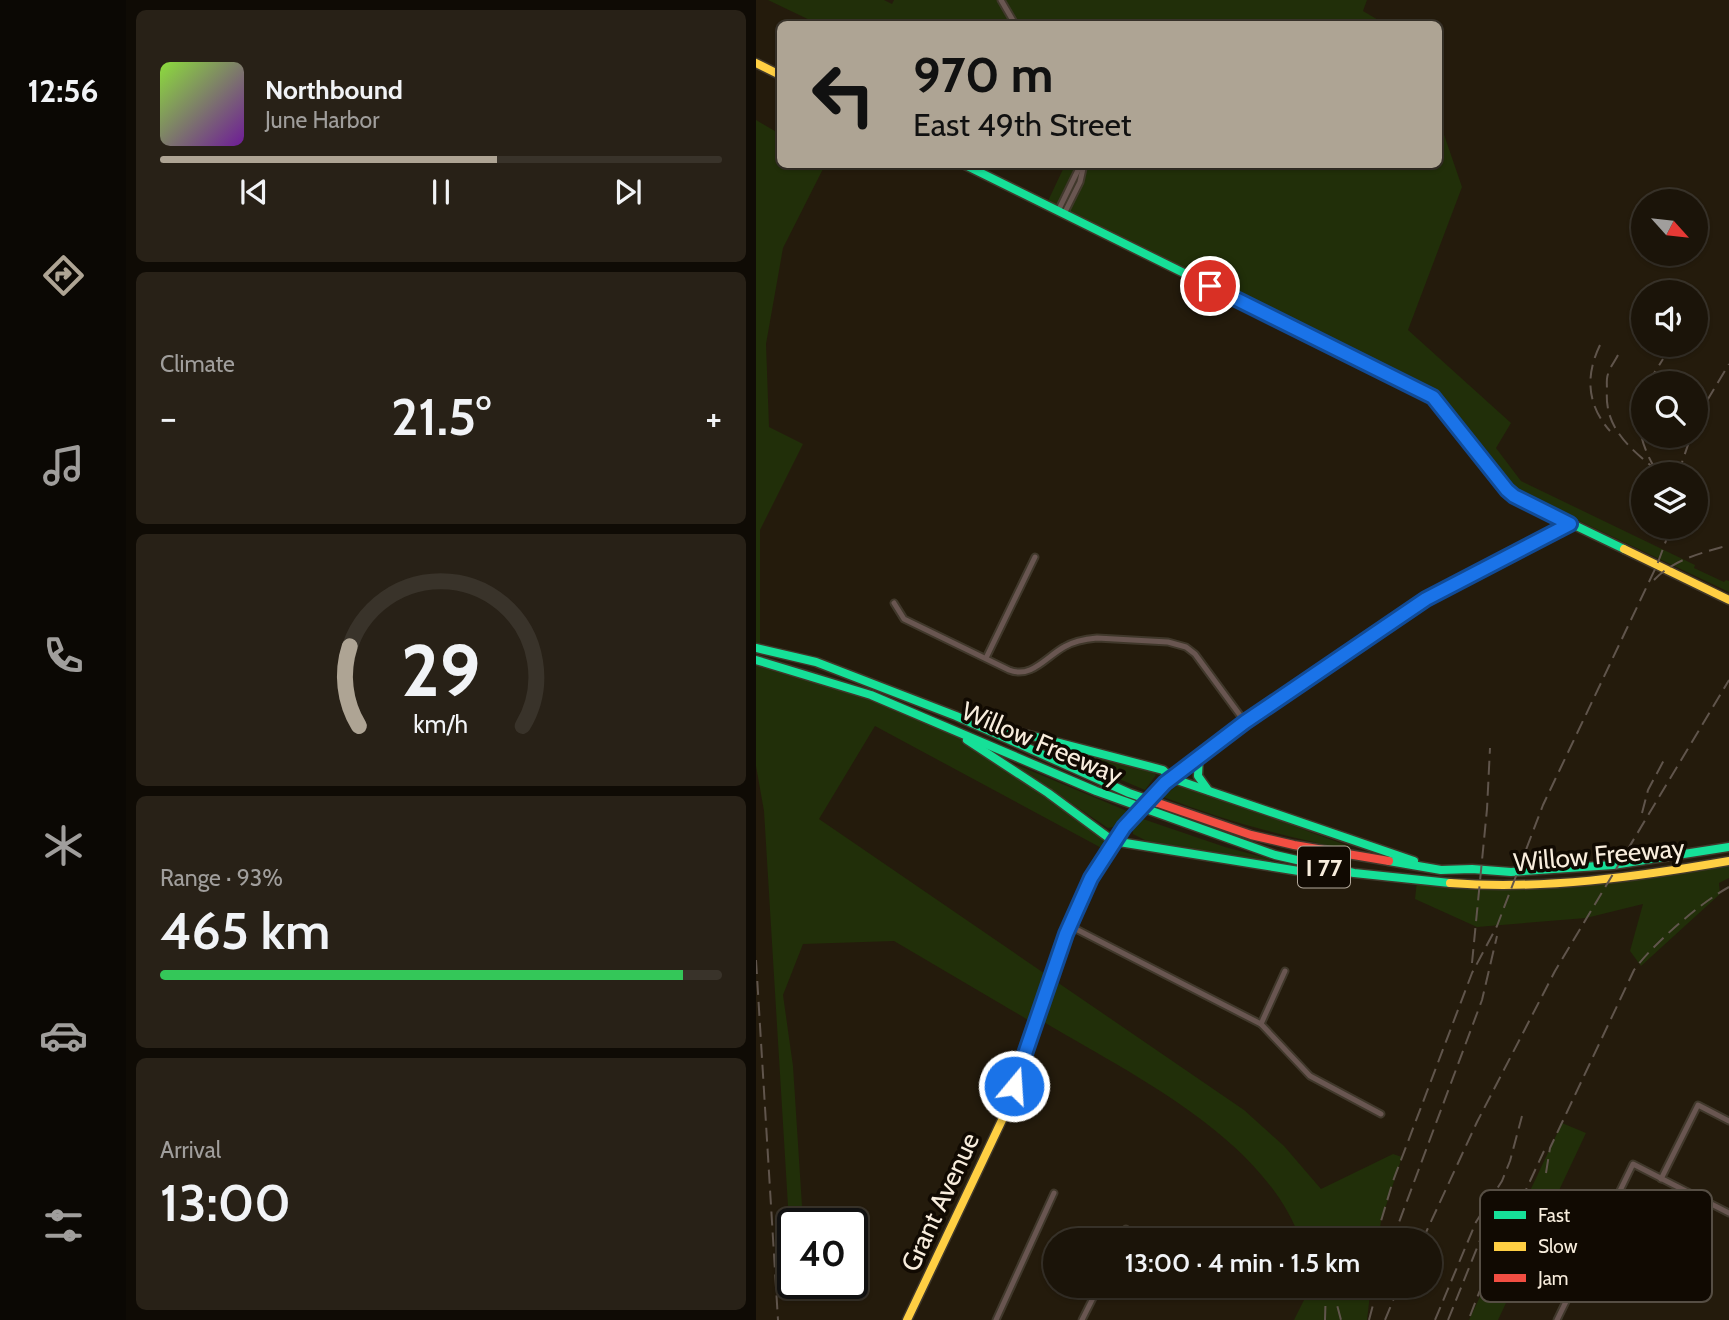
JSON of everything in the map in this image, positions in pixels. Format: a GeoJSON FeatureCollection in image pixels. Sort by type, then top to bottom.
{"type":"FeatureCollection","features":[{"type":"Feature","properties":{"kind":"main road"},"geometry":{"type":"LineString","coordinates":[[756,63],[777,74]]}},
{"type":"Feature","properties":{"kind":"main road"},"geometry":{"type":"LineString","coordinates":[[971,168],[1433,397],[1514,496],[1729,600]]}},
{"type":"Feature","properties":{"kind":"main road","name":"Grant Avenue"},"geometry":{"type":"LineString","coordinates":[[907,1320],[1003,1118],[1070,926],[1091,878],[1124,827],[1168,781],[1199,756],[1430,596],[1570,524]]}},
{"type":"Feature","properties":{"kind":"main road","name":"Willow Freeway"},"geometry":{"type":"LineString","coordinates":[[756,648],[816,662],[956,716],[1129,793],[1230,828],[1294,845],[1441,870],[1511,872],[1613,865],[1729,847]]}},
{"type":"Feature","properties":{"kind":"main road","name":"Willow Freeway"},"geometry":{"type":"LineString","coordinates":[[756,660],[810,674],[885,700],[1076,783],[1183,824],[1298,862],[1380,878],[1503,886],[1563,884],[1729,862]]}},
{"type":"Feature","properties":{"kind":"main road"},"geometry":{"type":"LineString","coordinates":[[956,716],[1163,770],[1168,781],[1208,790],[1441,870]]}},
{"type":"Feature","properties":{"kind":"main road"},"geometry":{"type":"LineString","coordinates":[[943,724],[1048,793],[1113,841],[1304,872],[1380,878]]}},
{"type":"Feature","properties":{"kind":"main road"},"geometry":{"type":"LineString","coordinates":[[1199,756],[1198,776],[1208,790]]}},
{"type":"Feature","properties":{"kind":"street"},"geometry":{"type":"LineString","coordinates":[[1002,0],[1013,21]]}},
{"type":"Feature","properties":{"kind":"street"},"geometry":{"type":"LineString","coordinates":[[1061,213],[1080,182],[1082,168]]}},
{"type":"Feature","properties":{"kind":"street"},"geometry":{"type":"LineString","coordinates":[[986,659],[1035,558]]}},
{"type":"Feature","properties":{"kind":"street"},"geometry":{"type":"LineString","coordinates":[[894,603],[904,619],[1009,670],[1023,673],[1063,647],[1085,639],[1178,644],[1195,654],[1245,722]]}},
{"type":"Feature","properties":{"kind":"street"},"geometry":{"type":"LineString","coordinates":[[1070,926],[1261,1024],[1310,1076],[1381,1114]]}},
{"type":"Feature","properties":{"kind":"street"},"geometry":{"type":"LineString","coordinates":[[1261,1024],[1285,971]]}},
{"type":"Feature","properties":{"kind":"street"},"geometry":{"type":"LineString","coordinates":[[1661,1179],[1698,1105],[1729,1121]]}},
{"type":"Feature","properties":{"kind":"street"},"geometry":{"type":"LineString","coordinates":[[1620,1190],[1633,1164],[1683,1190]]}},
{"type":"Feature","properties":{"kind":"street"},"geometry":{"type":"LineString","coordinates":[[996,1320],[1054,1193]]}},
{"type":"Feature","properties":{"kind":"street"},"geometry":{"type":"LineString","coordinates":[[1712,1204],[1729,1213]]}},
{"type":"Feature","properties":{"kind":"street"},"geometry":{"type":"LineString","coordinates":[[1082,1320],[1093,1298]]}},
{"type":"Feature","properties":{"kind":"street"},"geometry":{"type":"LineString","coordinates":[[1557,1320],[1566,1302]]}},
{"type":"Feature","properties":{"kind":"green space"},"geometry":{"type":"Polygon","coordinates":[[[768,0],[884,0],[892,4],[894,0],[1367,0],[1363,11],[1380,21],[812,21],[768,0]]]}},
{"type":"Feature","properties":{"kind":"green space"},"geometry":{"type":"Polygon","coordinates":[[[756,120],[777,132],[777,168],[823,168],[783,248],[766,344],[769,427],[803,444],[760,530],[760,648],[756,648],[756,120]]]}},
{"type":"Feature","properties":{"kind":"green space"},"geometry":{"type":"Polygon","coordinates":[[[1442,129],[1462,187],[1408,330],[1511,423],[1496,448],[1521,481],[1631,534],[1631,539],[1641,539],[1695,565],[1694,568],[1724,582],[1729,581],[1729,592],[1514,490],[1489,455],[1484,459],[1433,397],[1046,205],[1064,168],[1442,168],[1442,129]]]}},
{"type":"Feature","properties":{"kind":"green space"},"geometry":{"type":"Polygon","coordinates":[[[756,660],[943,724],[1113,841],[1107,851],[875,726],[819,819],[1244,1110],[1284,1146],[1321,1189],[1393,1154],[1402,1157],[1380,1228],[1294,1228],[1282,1203],[1257,1169],[1225,1138],[1189,1110],[1037,1018],[1035,1024],[894,941],[803,944],[783,995],[793,1066],[802,1206],[788,1206],[764,811],[756,766],[756,660]]]}},
{"type":"Feature","properties":{"kind":"green space"},"geometry":{"type":"Polygon","coordinates":[[[1037,741],[1156,775],[1145,790],[1036,744],[1037,741]]]}},
{"type":"Feature","properties":{"kind":"green space"},"geometry":{"type":"Polygon","coordinates":[[[1017,765],[1127,811],[1113,827],[1108,828],[1017,765]]]}},
{"type":"Feature","properties":{"kind":"green space"},"geometry":{"type":"Polygon","coordinates":[[[1179,784],[1351,847],[1330,846],[1272,832],[1163,797],[1179,784]]]}},
{"type":"Feature","properties":{"kind":"green space"},"geometry":{"type":"Polygon","coordinates":[[[1143,819],[1270,859],[1270,862],[1149,842],[1133,834],[1133,830],[1143,819]]]}},
{"type":"Feature","properties":{"kind":"green space"},"geometry":{"type":"Polygon","coordinates":[[[1729,861],[1729,878],[1719,883],[1720,894],[1641,966],[1630,951],[1643,904],[1586,918],[1477,927],[1415,899],[1417,881],[1503,886],[1729,861]]]}},
{"type":"Feature","properties":{"kind":"green space"},"geometry":{"type":"Polygon","coordinates":[[[1562,1123],[1586,1133],[1559,1190],[1530,1190],[1562,1123]]]}},
{"type":"Feature","properties":{"kind":"green space"},"geometry":{"type":"Polygon","coordinates":[[[1480,1297],[1480,1302],[1506,1302],[1498,1320],[1469,1320],[1480,1297]]]}},
{"type":"Feature","properties":{"kind":"green space"},"geometry":{"type":"Polygon","coordinates":[[[1305,1298],[1370,1298],[1367,1320],[1294,1320],[1305,1298]]]}},
{"type":"Feature","properties":{"kind":"railway"},"geometry":{"type":"LineString","coordinates":[[1600,345],[1592,368],[1591,390],[1597,411],[1610,431]]}},
{"type":"Feature","properties":{"kind":"railway"},"geometry":{"type":"LineString","coordinates":[[1618,355],[1607,378],[1610,415],[1621,436],[1646,462]]}},
{"type":"Feature","properties":{"kind":"railway"},"geometry":{"type":"LineString","coordinates":[[1656,371],[1663,359]]}},
{"type":"Feature","properties":{"kind":"railway"},"geometry":{"type":"LineString","coordinates":[[1708,399],[1729,364]]}},
{"type":"Feature","properties":{"kind":"railway"},"geometry":{"type":"LineString","coordinates":[[1645,448],[1652,462]]}},
{"type":"Feature","properties":{"kind":"railway"},"geometry":{"type":"LineString","coordinates":[[1682,462],[1687,448]]}},
{"type":"Feature","properties":{"kind":"railway"},"geometry":{"type":"LineString","coordinates":[[1380,1228],[1393,1181],[1472,973],[1497,926],[1543,805],[1657,565],[1667,539]]}},
{"type":"Feature","properties":{"kind":"railway"},"geometry":{"type":"LineString","coordinates":[[1654,580],[1679,562],[1729,545]]}},
{"type":"Feature","properties":{"kind":"railway"},"geometry":{"type":"LineString","coordinates":[[1428,1228],[1477,1122],[1555,971],[1729,680]]}},
{"type":"Feature","properties":{"kind":"railway"},"geometry":{"type":"LineString","coordinates":[[1472,963],[1490,748]]}},
{"type":"Feature","properties":{"kind":"railway"},"geometry":{"type":"LineString","coordinates":[[1642,813],[1648,790],[1664,760]]}},
{"type":"Feature","properties":{"kind":"railway"},"geometry":{"type":"LineString","coordinates":[[1546,1173],[1550,1148],[1634,970],[1678,924],[1729,887]]}},
{"type":"Feature","properties":{"kind":"railway"},"geometry":{"type":"LineString","coordinates":[[1397,1228],[1482,1000],[1497,936]]}},
{"type":"Feature","properties":{"kind":"railway"},"geometry":{"type":"LineString","coordinates":[[756,960],[778,1320]]}},
{"type":"Feature","properties":{"kind":"railway"},"geometry":{"type":"LineString","coordinates":[[1496,1190],[1510,1161],[1522,1116]]}},
{"type":"Feature","properties":{"kind":"railway"},"geometry":{"type":"LineString","coordinates":[[1526,1190],[1544,1151]]}},
{"type":"Feature","properties":{"kind":"railway"},"geometry":{"type":"LineString","coordinates":[[1435,1320],[1480,1216]]}},
{"type":"Feature","properties":{"kind":"railway"},"geometry":{"type":"LineString","coordinates":[[1448,1320],[1480,1240]]}},
{"type":"Feature","properties":{"kind":"railway"},"geometry":{"type":"LineString","coordinates":[[1470,1316],[1480,1290]]}},
{"type":"Feature","properties":{"kind":"railway"},"geometry":{"type":"LineString","coordinates":[[1325,1320],[1326,1298]]}},
{"type":"Feature","properties":{"kind":"railway"},"geometry":{"type":"LineString","coordinates":[[1335,1298],[1341,1320]]}},
{"type":"Feature","properties":{"kind":"railway"},"geometry":{"type":"LineString","coordinates":[[1369,1320],[1375,1298]]}},
{"type":"Feature","properties":{"kind":"railway"},"geometry":{"type":"LineString","coordinates":[[1385,1320],[1394,1298]]}},
{"type":"Feature","properties":{"kind":"traffic: fast"},"geometry":{"type":"LineString","coordinates":[[971,168],[1421,390],[1441,405],[1514,496],[1624,549]]}},
{"type":"Feature","properties":{"kind":"traffic: fast"},"geometry":{"type":"LineString","coordinates":[[1366,640],[1430,596],[1570,524]]}},
{"type":"Feature","properties":{"kind":"traffic: fast"},"geometry":{"type":"LineString","coordinates":[[756,648],[816,662],[956,716],[1129,793],[1158,803]]}},
{"type":"Feature","properties":{"kind":"traffic: fast"},"geometry":{"type":"LineString","coordinates":[[756,660],[871,695],[1096,791],[1275,855],[1354,873],[1450,883]]}},
{"type":"Feature","properties":{"kind":"traffic: fast"},"geometry":{"type":"LineString","coordinates":[[983,723],[1163,770],[1171,778],[1414,861]]}},
{"type":"Feature","properties":{"kind":"traffic: fast"},"geometry":{"type":"LineString","coordinates":[[967,740],[1048,793],[1113,841],[1305,872],[1334,874]]}},
{"type":"Feature","properties":{"kind":"traffic: fast"},"geometry":{"type":"LineString","coordinates":[[1199,756],[1198,776],[1208,790]]}},
{"type":"Feature","properties":{"kind":"traffic: fast"},"geometry":{"type":"LineString","coordinates":[[1062,948],[1092,878],[1124,827]]}},
{"type":"Feature","properties":{"kind":"traffic: fast"},"geometry":{"type":"LineString","coordinates":[[1389,861],[1441,870],[1511,872],[1613,865],[1729,847]]}},
{"type":"Feature","properties":{"kind":"traffic: slow"},"geometry":{"type":"LineString","coordinates":[[756,63],[777,74]]}},
{"type":"Feature","properties":{"kind":"traffic: slow"},"geometry":{"type":"LineString","coordinates":[[1624,549],[1729,600]]}},
{"type":"Feature","properties":{"kind":"traffic: slow"},"geometry":{"type":"LineString","coordinates":[[1169,780],[1245,722],[1366,640]]}},
{"type":"Feature","properties":{"kind":"traffic: slow"},"geometry":{"type":"LineString","coordinates":[[1124,827],[1165,784]]}},
{"type":"Feature","properties":{"kind":"traffic: slow"},"geometry":{"type":"LineString","coordinates":[[1450,883],[1520,885],[1590,881],[1729,861]]}},
{"type":"Feature","properties":{"kind":"traffic: slow"},"geometry":{"type":"LineString","coordinates":[[907,1320],[1003,1118],[1062,948]]}},
{"type":"Feature","properties":{"kind":"traffic: jam"},"geometry":{"type":"LineString","coordinates":[[1158,803],[1251,835],[1389,861]]}},
{"type":"Feature","properties":{"kind":"route"},"geometry":{"type":"LineString","coordinates":[[1014,1086],[1066,934],[1091,878],[1113,841],[1165,783],[1245,722],[1426,599],[1570,524],[1507,490],[1433,397],[1210,286]]}}]}
